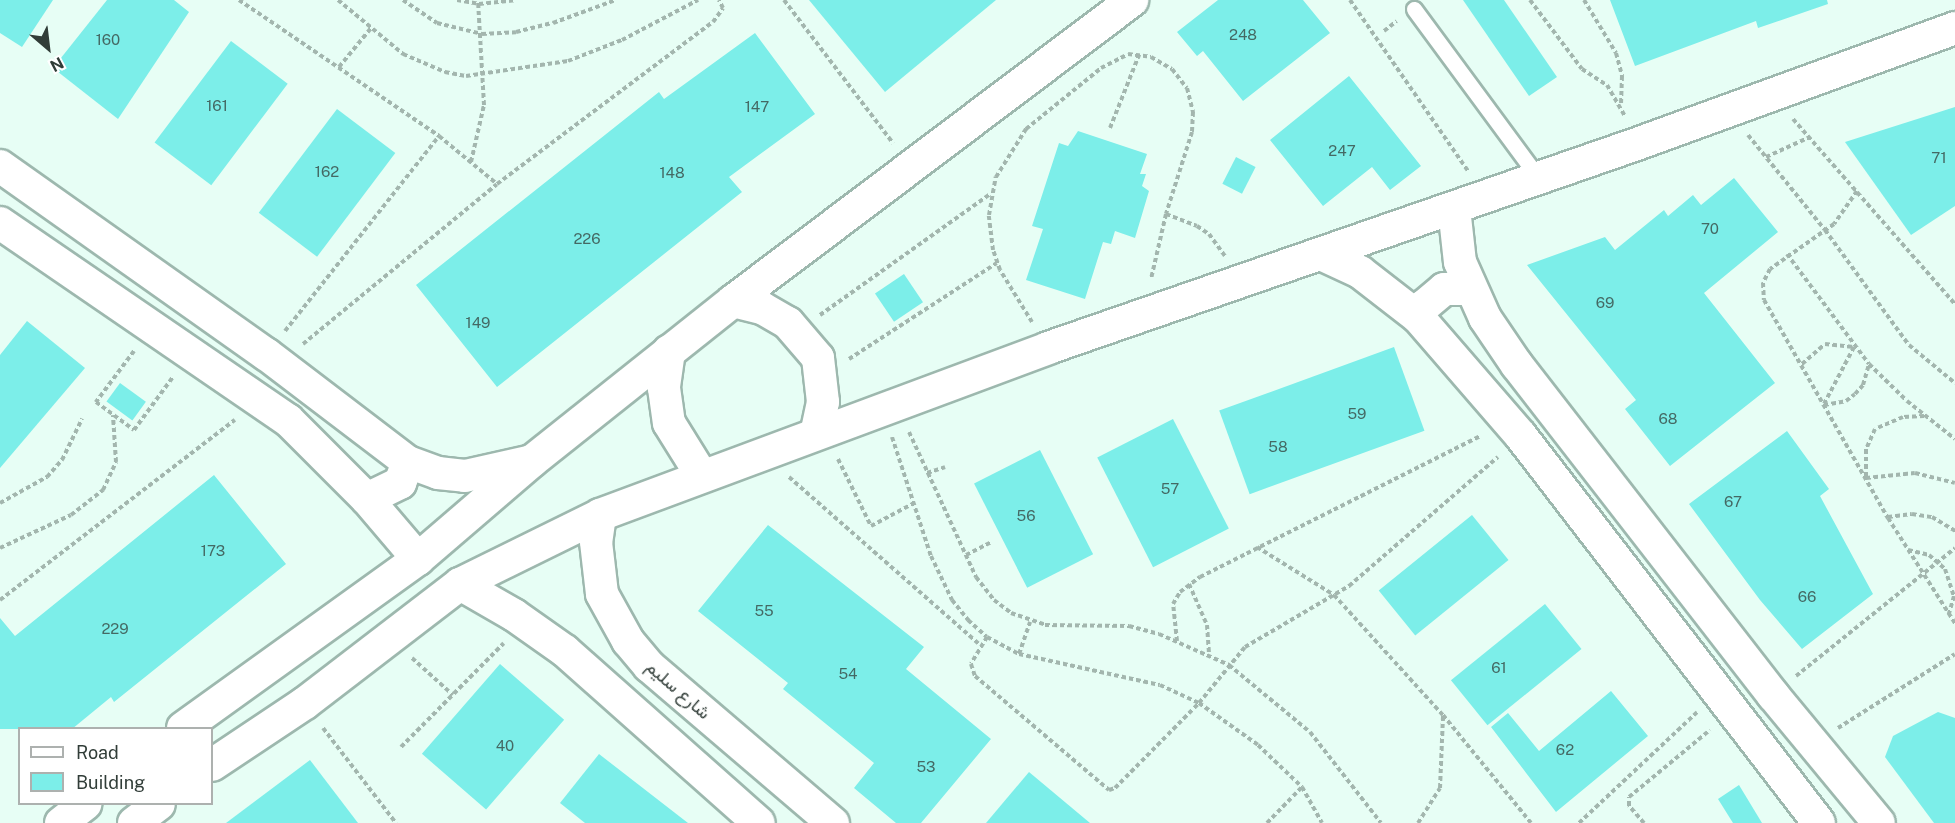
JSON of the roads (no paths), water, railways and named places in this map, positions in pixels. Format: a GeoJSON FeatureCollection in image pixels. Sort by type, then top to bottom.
{"type":"FeatureCollection","features":[{"type":"Feature","properties":{"kind":"street"},"geometry":{"type":"LineString","coordinates":[[186,727],[418,559],[532,461],[669,351],[910,166],[1132,0]]}},
{"type":"Feature","properties":{"kind":"street"},"geometry":{"type":"LineString","coordinates":[[213,764],[305,703],[460,584],[600,515],[820,430],[1048,348],[1323,255],[1955,28]]}},
{"type":"Feature","properties":{"kind":"street"},"geometry":{"type":"LineString","coordinates":[[0,166],[272,359],[408,462],[438,473],[465,476],[532,461]]}},
{"type":"Feature","properties":{"kind":"street"},"geometry":{"type":"LineString","coordinates":[[1454,208],[1456,249],[1471,289],[1517,365],[1773,695],[1879,823]]}},
{"type":"Feature","properties":{"kind":"street"},"geometry":{"type":"LineString","coordinates":[[0,224],[261,400],[309,439],[367,499],[418,559]]}},
{"type":"Feature","properties":{"kind":"street"},"geometry":{"type":"LineString","coordinates":[[1323,255],[1360,272],[1418,317],[1508,422],[1767,753],[1819,823]]}},
{"type":"Feature","properties":{"kind":"street"},"geometry":{"type":"LineString","coordinates":[[1418,317],[1424,306],[1444,289],[1471,289]]}},
{"type":"Feature","properties":{"kind":"street"},"geometry":{"type":"LineString","coordinates":[[733,301],[762,308],[796,332],[818,358],[823,376],[820,430]]}},
{"type":"Feature","properties":{"kind":"street"},"geometry":{"type":"LineString","coordinates":[[669,351],[664,388],[669,423],[702,476]]}},
{"type":"Feature","properties":{"kind":"street"},"geometry":{"type":"LineString","coordinates":[[367,499],[400,483],[408,462]]}},
{"type":"Feature","properties":{"kind":"street","name":"شارع سليم"},"geometry":{"type":"LineString","coordinates":[[600,515],[596,542],[602,594],[628,641],[649,666],[833,823]]}},
{"type":"Feature","properties":{"kind":"street"},"geometry":{"type":"LineString","coordinates":[[460,584],[524,622],[573,657],[759,823]]}},
{"type":"Feature","properties":{"kind":"street"},"geometry":{"type":"LineString","coordinates":[[1767,753],[1807,736]]}},
{"type":"Feature","properties":{"kind":"street"},"geometry":{"type":"LineString","coordinates":[[61,823],[84,805]]}},
{"type":"Feature","properties":{"kind":"street"},"geometry":{"type":"LineString","coordinates":[[134,823],[158,805]]}},
{"type":"Feature","properties":{"kind":"lane"},"geometry":{"type":"LineString","coordinates":[[1414,9],[1538,177]]}}]}
